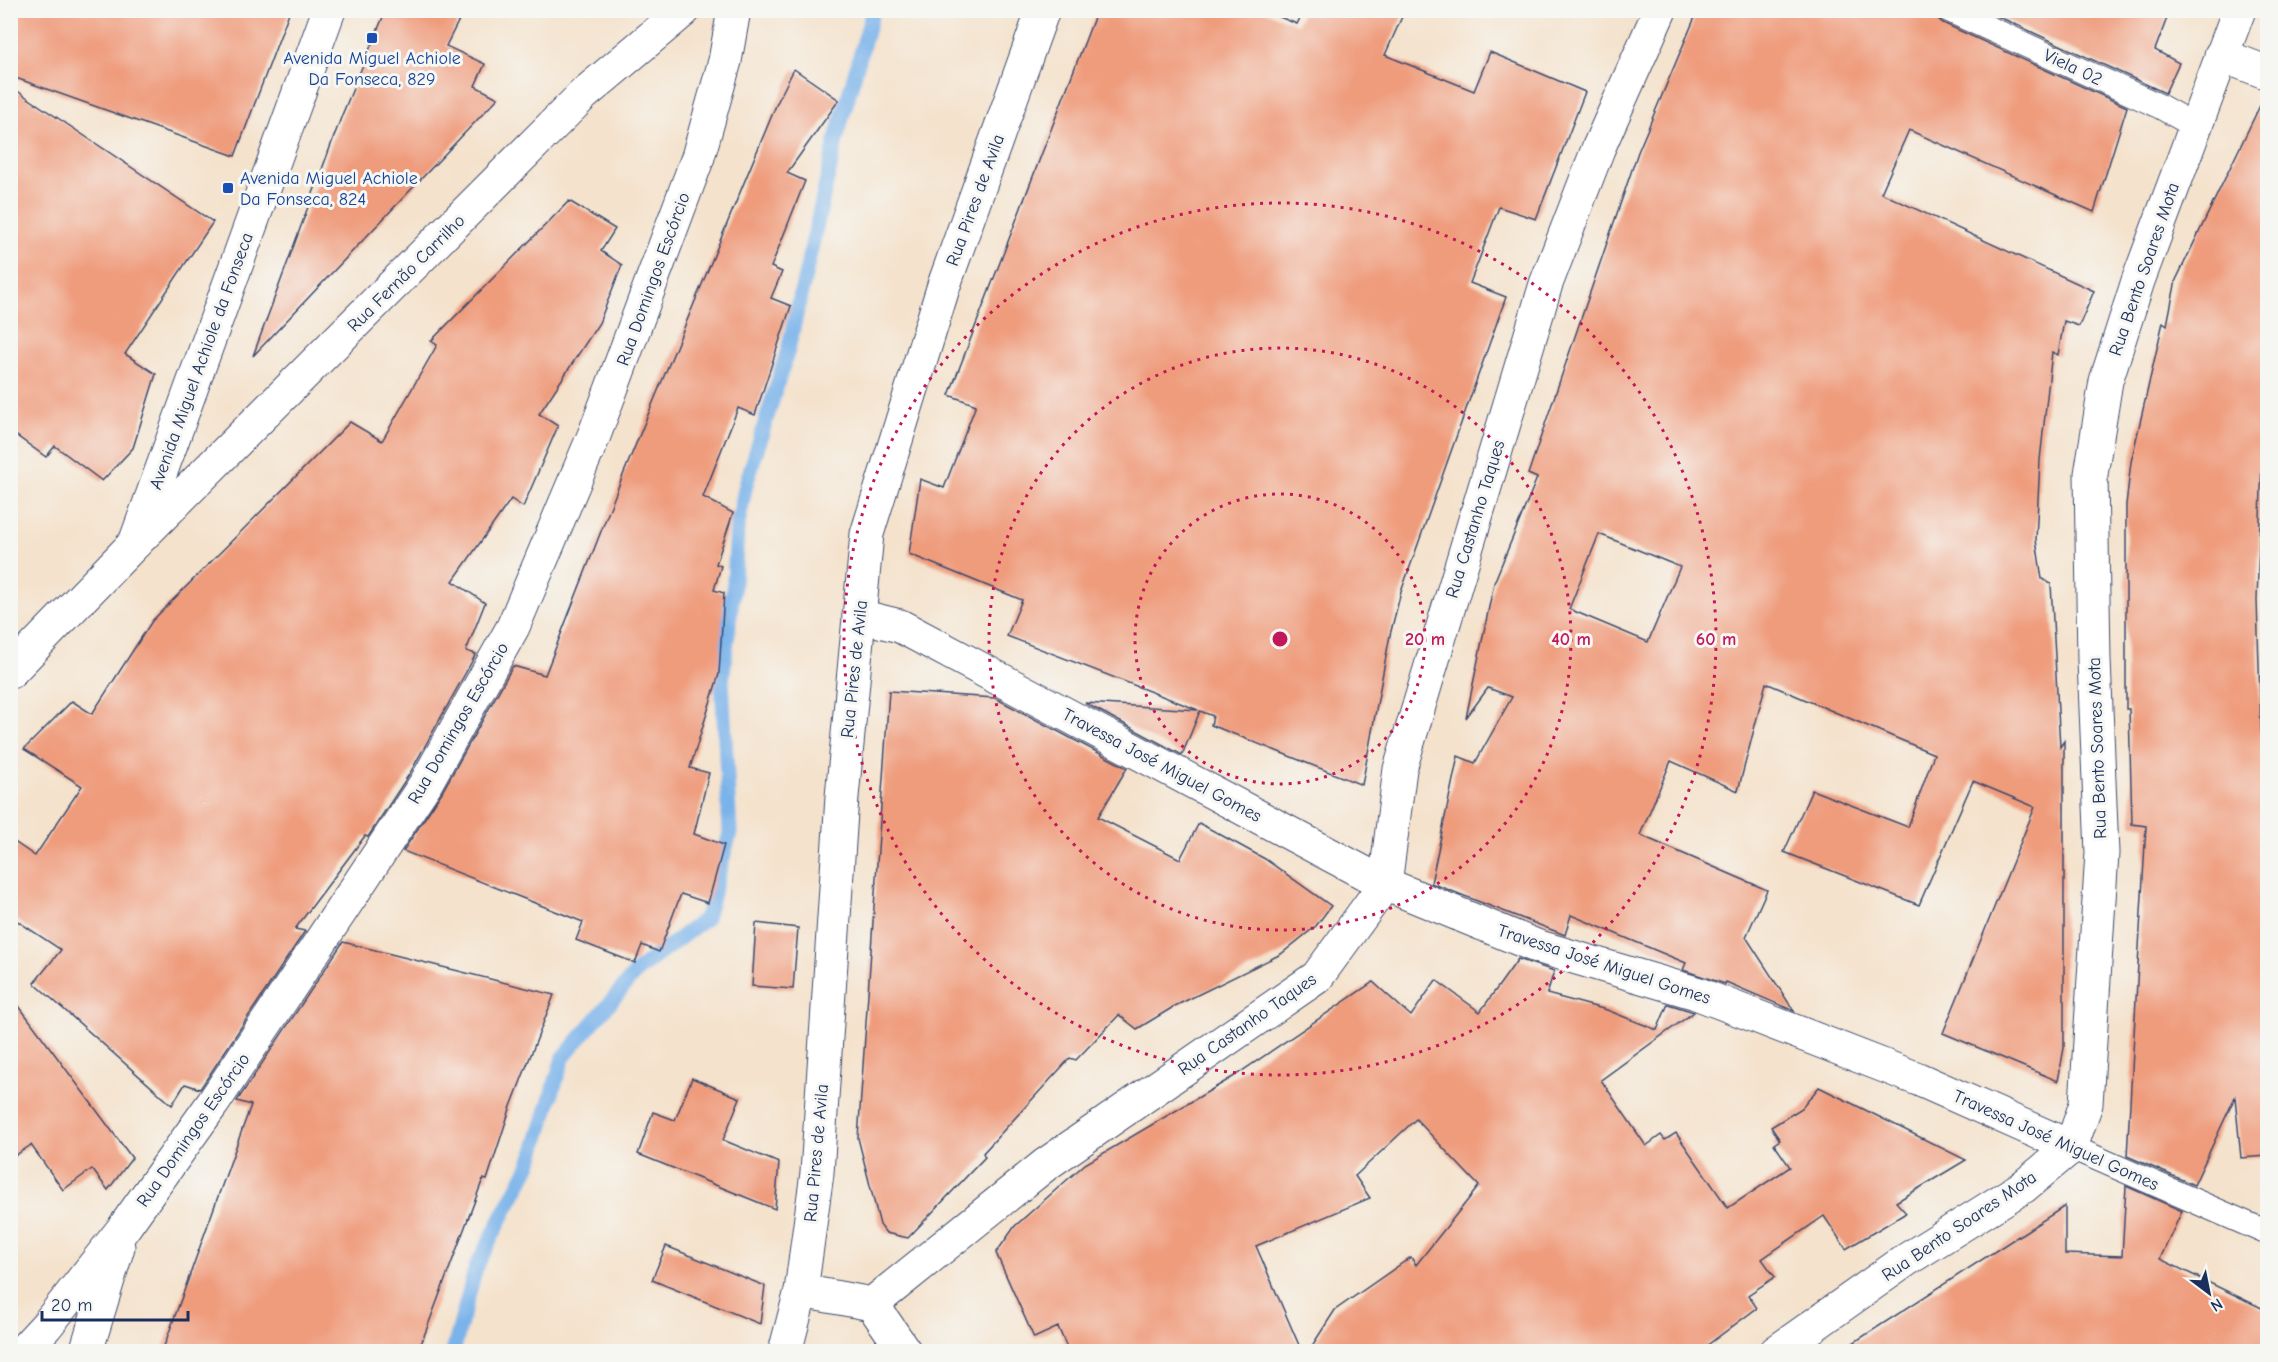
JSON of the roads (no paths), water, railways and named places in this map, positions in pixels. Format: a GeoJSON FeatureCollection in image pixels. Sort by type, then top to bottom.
{"type":"FeatureCollection","features":[{"type":"Feature","properties":{"kind":"street","name":"Avenida Miguel Achiole da Fonseca"},"geometry":{"type":"LineString","coordinates":[[10,672],[135,543],[329,10]]}},
{"type":"Feature","properties":{"kind":"street","name":"Rua Fernão Carrilho"},"geometry":{"type":"LineString","coordinates":[[135,543],[584,94],[684,10]]}},
{"type":"Feature","properties":{"kind":"street","name":"Rua Domingos Escórcio"},"geometry":{"type":"LineString","coordinates":[[22,1352],[47,1325],[123,1229],[213,1103],[426,783],[513,627],[595,433],[698,157],[725,60],[734,10]]}},
{"type":"Feature","properties":{"kind":"street","name":"Rua Pires de Avila"},"geometry":{"type":"LineString","coordinates":[[784,1352],[801,1291],[817,1173],[842,796],[867,534],[944,285],[1043,10]]}},
{"type":"Feature","properties":{"kind":"street","name":"Rua Castanho Taques"},"geometry":{"type":"LineString","coordinates":[[872,1304],[1045,1165],[1317,977],[1384,884],[1400,768],[1546,284],[1598,149],[1660,10]]}},
{"type":"Feature","properties":{"kind":"street","name":"Rua Bento Soares Mota"},"geometry":{"type":"LineString","coordinates":[[1776,1352],[1906,1260],[2023,1186],[2071,1147],[2086,1104],[2102,853],[2094,660],[2091,474],[2106,381],[2138,281],[2238,10]]}},
{"type":"Feature","properties":{"kind":"street"},"geometry":{"type":"LineString","coordinates":[[2221,55],[2268,73]]}},
{"type":"Feature","properties":{"kind":"street","name":"Travessa José Miguel Gomes"},"geometry":{"type":"LineString","coordinates":[[859,616],[900,626],[1384,884],[1536,946],[1696,993],[1918,1079],[2071,1147]]}},
{"type":"Feature","properties":{"kind":"street"},"geometry":{"type":"LineString","coordinates":[[86,1352],[123,1229]]}},
{"type":"Feature","properties":{"kind":"street"},"geometry":{"type":"LineString","coordinates":[[801,1291],[872,1304],[905,1352]]}},
{"type":"Feature","properties":{"kind":"lane","name":"Viela 02"},"geometry":{"type":"LineString","coordinates":[[1949,10],[2159,106],[2195,126]]}},
{"type":"Feature","properties":{"kind":"lane","name":"Travessa José Miguel Gomes"},"geometry":{"type":"LineString","coordinates":[[2071,1147],[2268,1233]]}},
{"type":"Feature","properties":{"kind":"waterway"},"geometry":{"type":"LineString","coordinates":[[453,1352],[476,1267],[530,1164],[563,1058],[637,971],[706,918],[730,833],[722,681],[734,583],[737,529],[746,484],[788,350],[838,132],[872,14]]}},
{"type":"Feature","properties":{"kind":"place","name":"Avenida Miguel Achiole Da Fonseca, 829"},"geometry":{"type":"Point","coordinates":[372,38]}},
{"type":"Feature","properties":{"kind":"place","name":"Avenida Miguel Achiole Da Fonseca, 824"},"geometry":{"type":"Point","coordinates":[228,188]}}]}
